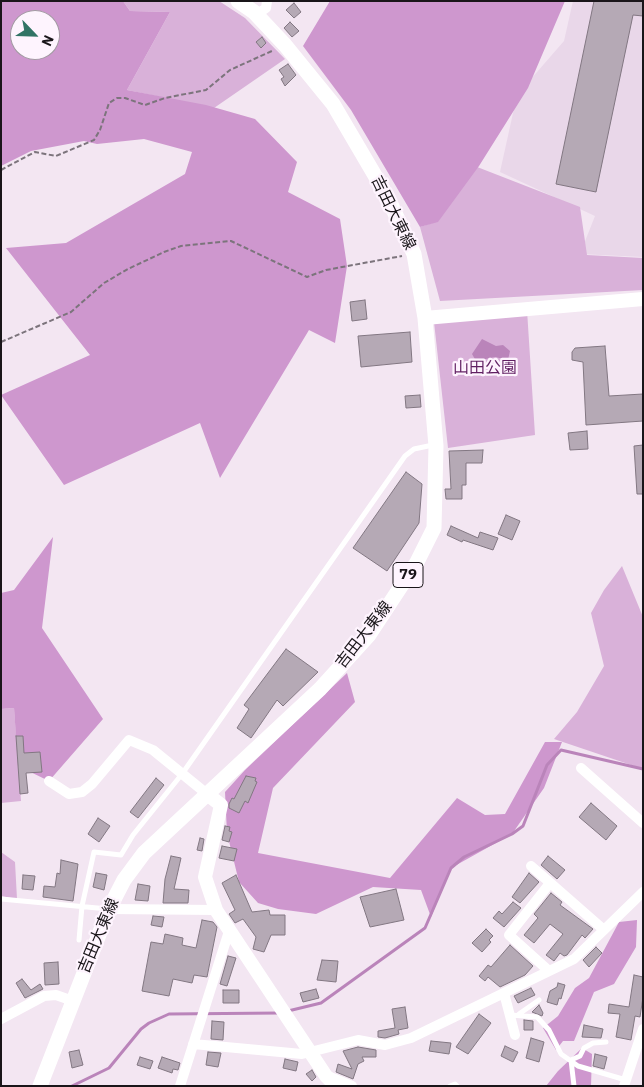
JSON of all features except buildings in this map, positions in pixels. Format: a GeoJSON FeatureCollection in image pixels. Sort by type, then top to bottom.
{"type":"FeatureCollection","features":[{"type":"Feature","properties":{"kind":"main road","name":"吉田大東線"},"geometry":{"type":"LineString","coordinates":[[40,1086],[108,909],[124,880],[144,852],[326,682],[369,635],[417,562],[434,528],[436,445],[426,318],[414,254],[387,196],[334,104],[285,45],[256,15],[238,1]]}},
{"type":"Feature","properties":{"kind":"street"},"geometry":{"type":"LineString","coordinates":[[256,15],[266,8],[267,1]]}},
{"type":"Feature","properties":{"kind":"street"},"geometry":{"type":"LineString","coordinates":[[426,318],[643,299]]}},
{"type":"Feature","properties":{"kind":"street"},"geometry":{"type":"LineString","coordinates":[[49,781],[69,794],[82,792],[92,784],[130,740],[154,750],[220,806],[205,877],[216,910],[230,928],[331,1081],[352,1086]]}},
{"type":"Feature","properties":{"kind":"street"},"geometry":{"type":"LineString","coordinates":[[582,768],[643,824]]}},
{"type":"Feature","properties":{"kind":"street"},"geometry":{"type":"LineString","coordinates":[[531,866],[604,930]]}},
{"type":"Feature","properties":{"kind":"street"},"geometry":{"type":"LineString","coordinates":[[550,883],[508,935],[550,971]]}},
{"type":"Feature","properties":{"kind":"street"},"geometry":{"type":"LineString","coordinates":[[193,1044],[302,1054],[311,1050],[358,1040],[386,1045],[411,1038],[574,959],[643,892]]}},
{"type":"Feature","properties":{"kind":"street"},"geometry":{"type":"LineString","coordinates":[[108,909],[216,910]]}},
{"type":"Feature","properties":{"kind":"street"},"geometry":{"type":"LineString","coordinates":[[180,1086],[230,928]]}},
{"type":"Feature","properties":{"kind":"street"},"geometry":{"type":"LineString","coordinates":[[504,993],[514,1015],[515,1035]]}},
{"type":"Feature","properties":{"kind":"street"},"geometry":{"type":"LineString","coordinates":[[1,1019],[44,996],[56,994],[73,1000]]}},
{"type":"Feature","properties":{"kind":"street"},"geometry":{"type":"LineString","coordinates":[[625,1083],[643,1029]]}},
{"type":"Feature","properties":{"kind":"street"},"geometry":{"type":"LineString","coordinates":[[632,1061],[643,1062]]}},
{"type":"Feature","properties":{"kind":"lane"},"geometry":{"type":"LineString","coordinates":[[79,940],[82,906],[94,852],[121,855],[133,834],[182,774],[405,456],[414,449],[436,445]]}},
{"type":"Feature","properties":{"kind":"lane"},"geometry":{"type":"LineString","coordinates":[[1,899],[108,909]]}},
{"type":"Feature","properties":{"kind":"lane"},"geometry":{"type":"LineString","coordinates":[[514,1015],[539,1000]]}},
{"type":"Feature","properties":{"kind":"lane"},"geometry":{"type":"LineString","coordinates":[[514,1015],[537,1017],[543,1022],[561,1054],[578,1066],[625,1083]]}},
{"type":"Feature","properties":{"kind":"lane"},"geometry":{"type":"LineString","coordinates":[[571,1060],[580,1056],[584,1048],[593,1043],[606,1042]]}},
{"type":"Feature","properties":{"kind":"lane"},"geometry":{"type":"LineString","coordinates":[[571,1060],[574,1086]]}},
{"type":"Feature","properties":{"kind":"lane"},"geometry":{"type":"LineString","coordinates":[[450,1086],[457,1086]]}},
{"type":"Feature","properties":{"kind":"path"},"geometry":{"type":"LineString","coordinates":[[1,170],[35,152],[56,156],[94,140],[100,130],[109,103],[117,98],[125,98],[145,105],[165,98],[206,90],[230,70],[285,45]]}},
{"type":"Feature","properties":{"kind":"path"},"geometry":{"type":"LineString","coordinates":[[1,342],[71,312],[104,283],[128,269],[164,252],[197,243],[232,240],[307,277],[326,270],[414,254]]}},
{"type":"Feature","properties":{"kind":"shaded area"},"geometry":{"type":"Polygon","coordinates":[[[1,1],[123,1],[130,11],[170,12],[127,90],[206,105],[255,119],[297,162],[288,192],[340,219],[347,266],[335,343],[309,330],[220,478],[200,423],[64,485],[1,395],[90,355],[6,248],[66,243],[185,174],[192,152],[144,139],[97,144],[84,141],[31,151],[1,166],[1,1]]]}},
{"type":"Feature","properties":{"kind":"shaded area"},"geometry":{"type":"Polygon","coordinates":[[[330,1],[565,1],[528,88],[479,166],[438,222],[420,227],[351,110],[303,46],[330,1]]]}},
{"type":"Feature","properties":{"kind":"shaded area"},"geometry":{"type":"Polygon","coordinates":[[[573,1],[643,1],[643,257],[580,254],[595,216],[500,172],[517,95],[564,41],[573,1]]]}},
{"type":"Feature","properties":{"kind":"shaded area"},"geometry":{"type":"Polygon","coordinates":[[[482,339],[496,346],[503,345],[510,351],[508,360],[495,357],[476,361],[472,354],[482,339]]]}},
{"type":"Feature","properties":{"kind":"shaded area"},"geometry":{"type":"Polygon","coordinates":[[[53,537],[42,628],[103,719],[49,781],[18,766],[14,708],[1,709],[1,593],[14,590],[53,537]]]}},
{"type":"Feature","properties":{"kind":"shaded area"},"geometry":{"type":"Polygon","coordinates":[[[347,673],[355,702],[273,788],[258,853],[390,878],[457,798],[485,815],[505,814],[545,742],[562,742],[544,788],[512,834],[451,868],[431,917],[421,890],[373,887],[316,914],[278,909],[258,903],[239,882],[227,833],[225,792],[245,770],[347,673]]]}},
{"type":"Feature","properties":{"kind":"shaded area"},"geometry":{"type":"Polygon","coordinates":[[[637,920],[636,947],[614,984],[594,992],[574,1041],[563,1041],[556,1050],[543,1028],[558,1016],[575,988],[589,978],[619,922],[637,920]]]}},
{"type":"Feature","properties":{"kind":"shaded area"},"geometry":{"type":"Polygon","coordinates":[[[582,1048],[592,1054],[591,1086],[546,1086],[558,1071],[582,1048]]]}},
{"type":"Feature","properties":{"kind":"green space"},"geometry":{"type":"Polygon","coordinates":[[[123,1],[219,1],[245,18],[285,59],[214,108],[127,90],[170,12],[130,11],[123,1]]]}},
{"type":"Feature","properties":{"kind":"green space"},"geometry":{"type":"Polygon","coordinates":[[[472,165],[580,207],[587,255],[643,258],[643,290],[440,301],[420,227],[438,221],[472,165]]]}},
{"type":"Feature","properties":{"kind":"green space","name":"山田公園"},"geometry":{"type":"Polygon","coordinates":[[[527,310],[535,435],[448,448],[434,322],[527,310]]]}},
{"type":"Feature","properties":{"kind":"green space"},"geometry":{"type":"Polygon","coordinates":[[[622,566],[643,617],[643,769],[554,739],[577,712],[604,666],[591,613],[604,590],[622,566]]]}},
{"type":"Feature","properties":{"kind":"green space"},"geometry":{"type":"Polygon","coordinates":[[[14,708],[21,801],[1,803],[1,709],[14,708]]]}},
{"type":"Feature","properties":{"kind":"green space"},"geometry":{"type":"Polygon","coordinates":[[[1,852],[15,862],[17,899],[1,896],[1,852]]]}},
{"type":"Feature","properties":{"kind":"waterway"},"geometry":{"type":"LineString","coordinates":[[288,1011],[321,1003],[425,928],[451,868],[464,857],[512,834],[523,826],[547,765],[561,750],[643,769]]}},
{"type":"Feature","properties":{"kind":"waterway"},"geometry":{"type":"LineString","coordinates":[[72,1086],[109,1068],[141,1029],[149,1023],[169,1014],[280,1013]]}}]}
